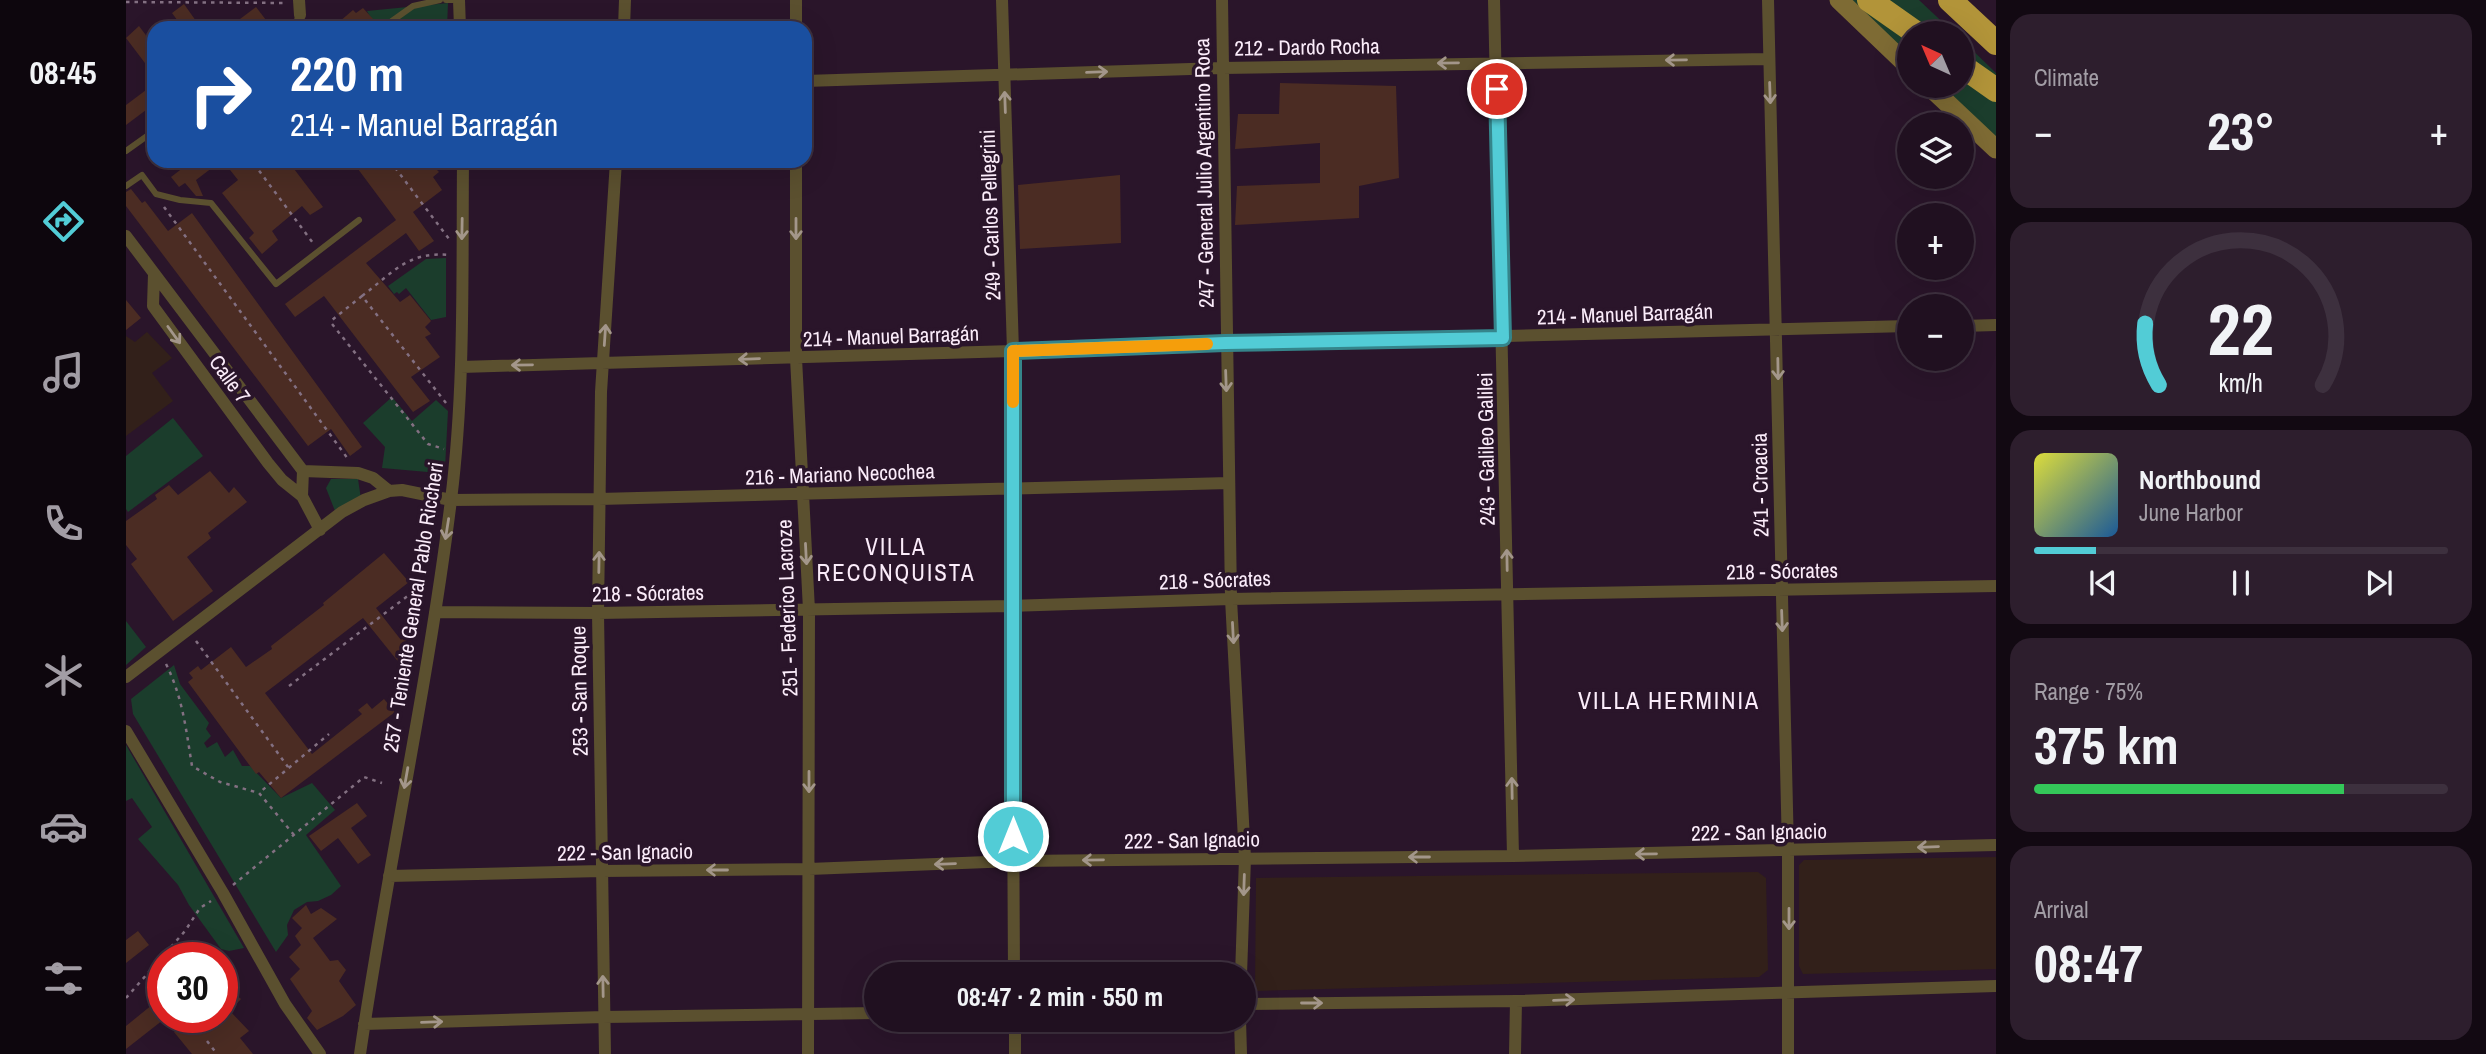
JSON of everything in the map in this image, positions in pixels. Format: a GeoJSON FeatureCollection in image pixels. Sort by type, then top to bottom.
{"type":"FeatureCollection","features":[{"type":"Feature","properties":{"kind":"highway"},"geometry":{"type":"LineString","coordinates":[[1869,0],[1899,21]]}},
{"type":"Feature","properties":{"kind":"highway"},"geometry":{"type":"LineString","coordinates":[[1950,0],[1996,43]]}},
{"type":"Feature","properties":{"kind":"highway"},"geometry":{"type":"LineString","coordinates":[[1974,74],[1996,90]]}},
{"type":"Feature","properties":{"kind":"street"},"geometry":{"type":"LineString","coordinates":[[459,0],[460,21]]}},
{"type":"Feature","properties":{"kind":"street"},"geometry":{"type":"LineString","coordinates":[[624,21],[625,0]]}},
{"type":"Feature","properties":{"kind":"street"},"geometry":{"type":"LineString","coordinates":[[796,0],[796,21]]}},
{"type":"Feature","properties":{"kind":"street","name":"249 - Carlos Pellegrini"},"geometry":{"type":"LineString","coordinates":[[1002,0],[1013,351],[1014,962]]}},
{"type":"Feature","properties":{"kind":"street","name":"247 - General Julio Argentino Roca"},"geometry":{"type":"LineString","coordinates":[[1222,0],[1225,343],[1231,598],[1245,858],[1241,962]]}},
{"type":"Feature","properties":{"kind":"street","name":"243 - Galileo Galilei"},"geometry":{"type":"LineString","coordinates":[[1494,0],[1513,856]]}},
{"type":"Feature","properties":{"kind":"street","name":"241 - Croacia"},"geometry":{"type":"LineString","coordinates":[[1768,0],[1788,851],[1788,1054]]}},
{"type":"Feature","properties":{"kind":"street"},"geometry":{"type":"LineString","coordinates":[[1839,0],[1897,56]]}},
{"type":"Feature","properties":{"kind":"street","name":"212 - Dardo Rocha"},"geometry":{"type":"LineString","coordinates":[[812,81],[1222,68],[1768,59]]}},
{"type":"Feature","properties":{"kind":"street"},"geometry":{"type":"LineString","coordinates":[[1942,98],[1996,149]]}},
{"type":"Feature","properties":{"kind":"street","name":"257 - Teniente General Pablo Riccheri"},"geometry":{"type":"LineString","coordinates":[[360,1054],[435,612],[451,500],[461,367],[463,168]]}},
{"type":"Feature","properties":{"kind":"street","name":"253 - San Roque"},"geometry":{"type":"LineString","coordinates":[[605,1054],[598,613],[599,499],[603,363],[616,168]]}},
{"type":"Feature","properties":{"kind":"street","name":"251 - Federico Lacroze"},"geometry":{"type":"LineString","coordinates":[[796,168],[796,358],[809,610],[808,1054]]}},
{"type":"Feature","properties":{"kind":"street","name":"Calle 7"},"geometry":{"type":"LineString","coordinates":[[126,236],[303,471]]}},
{"type":"Feature","properties":{"kind":"street","name":"Calle 7"},"geometry":{"type":"LineString","coordinates":[[153,273],[153,306],[268,463],[282,480],[302,496],[320,530]]}},
{"type":"Feature","properties":{"kind":"street"},"geometry":{"type":"LineString","coordinates":[[1974,326],[1996,325]]}},
{"type":"Feature","properties":{"kind":"street","name":"214 - Manuel Barragán"},"geometry":{"type":"LineString","coordinates":[[461,367],[1225,343],[1897,326]]}},
{"type":"Feature","properties":{"kind":"street"},"geometry":{"type":"LineString","coordinates":[[302,496],[303,471],[358,473],[373,478],[389,491]]}},
{"type":"Feature","properties":{"kind":"street","name":"216 - Mariano Necochea"},"geometry":{"type":"LineString","coordinates":[[389,491],[402,490],[451,500],[599,499],[1229,483]]}},
{"type":"Feature","properties":{"kind":"street"},"geometry":{"type":"LineString","coordinates":[[126,677],[342,512],[389,491]]}},
{"type":"Feature","properties":{"kind":"street","name":"218 - Sócrates"},"geometry":{"type":"LineString","coordinates":[[435,612],[809,610],[1231,598],[1996,586]]}},
{"type":"Feature","properties":{"kind":"street"},"geometry":{"type":"LineString","coordinates":[[126,731],[223,893],[285,1004],[320,1054]]}},
{"type":"Feature","properties":{"kind":"street","name":"222 - San Ignacio"},"geometry":{"type":"LineString","coordinates":[[389,876],[809,869],[1013,861],[1513,856],[1996,845]]}},
{"type":"Feature","properties":{"kind":"street"},"geometry":{"type":"LineString","coordinates":[[1256,1004],[1517,1002],[1996,986]]}},
{"type":"Feature","properties":{"kind":"street"},"geometry":{"type":"LineString","coordinates":[[1515,1054],[1517,1002]]}},
{"type":"Feature","properties":{"kind":"street"},"geometry":{"type":"LineString","coordinates":[[364,1024],[864,1014]]}},
{"type":"Feature","properties":{"kind":"street"},"geometry":{"type":"LineString","coordinates":[[1015,1032],[1015,1054]]}},
{"type":"Feature","properties":{"kind":"street"},"geometry":{"type":"LineString","coordinates":[[1240,1032],[1241,1054]]}},
{"type":"Feature","properties":{"kind":"lane"},"geometry":{"type":"LineString","coordinates":[[392,21],[413,6],[440,0]]}},
{"type":"Feature","properties":{"kind":"lane"},"geometry":{"type":"LineString","coordinates":[[446,0],[459,0]]}},
{"type":"Feature","properties":{"kind":"lane"},"geometry":{"type":"LineString","coordinates":[[126,151],[147,136]]}},
{"type":"Feature","properties":{"kind":"lane"},"geometry":{"type":"LineString","coordinates":[[126,186],[142,175],[156,194],[211,203],[276,285],[359,220]]}},
{"type":"Feature","properties":{"kind":"path"},"geometry":{"type":"LineString","coordinates":[[126,2],[300,6]]}},
{"type":"Feature","properties":{"kind":"path"},"geometry":{"type":"LineString","coordinates":[[257,168],[320,251]]}},
{"type":"Feature","properties":{"kind":"path"},"geometry":{"type":"LineString","coordinates":[[395,168],[462,256]]}},
{"type":"Feature","properties":{"kind":"path"},"geometry":{"type":"LineString","coordinates":[[156,194],[358,473]]}},
{"type":"Feature","properties":{"kind":"path"},"geometry":{"type":"LineString","coordinates":[[456,453],[428,444],[331,324],[332,320],[414,257],[435,253],[462,256]]}},
{"type":"Feature","properties":{"kind":"path"},"geometry":{"type":"LineString","coordinates":[[362,296],[459,419]]}},
{"type":"Feature","properties":{"kind":"path"},"geometry":{"type":"LineString","coordinates":[[265,359],[271,354]]}},
{"type":"Feature","properties":{"kind":"path"},"geometry":{"type":"LineString","coordinates":[[289,686],[440,570]]}},
{"type":"Feature","properties":{"kind":"path"},"geometry":{"type":"LineString","coordinates":[[187,630],[288,767]]}},
{"type":"Feature","properties":{"kind":"path"},"geometry":{"type":"LineString","coordinates":[[159,651],[181,698],[192,766],[220,782],[259,793],[294,835]]}},
{"type":"Feature","properties":{"kind":"path"},"geometry":{"type":"LineString","coordinates":[[259,793],[329,734]]}},
{"type":"Feature","properties":{"kind":"path"},"geometry":{"type":"LineString","coordinates":[[126,998],[185,931],[200,908],[223,893],[364,777],[382,783]]}},
{"type":"Feature","properties":{"kind":"path"},"geometry":{"type":"LineString","coordinates":[[207,1041],[217,1054]]}},
{"type":"Feature","properties":{"kind":"shaded area"},"geometry":{"type":"Polygon","coordinates":[[[147,332],[172,358],[152,373],[173,401],[126,436],[126,336],[135,342],[147,332]]]}},
{"type":"Feature","properties":{"kind":"shaded area"},"geometry":{"type":"Polygon","coordinates":[[[1996,857],[1996,969],[1803,974],[1799,966],[1799,865],[1804,860],[1996,857]]]}},
{"type":"Feature","properties":{"kind":"shaded area"},"geometry":{"type":"Polygon","coordinates":[[[1758,872],[1766,878],[1768,970],[1759,977],[1256,991],[1256,878],[1758,872]]]}},
{"type":"Feature","properties":{"kind":"green space"},"geometry":{"type":"Polygon","coordinates":[[[1842,0],[1857,0],[1897,28],[1897,51],[1842,0]]]}},
{"type":"Feature","properties":{"kind":"green space"},"geometry":{"type":"Polygon","coordinates":[[[1875,0],[1919,0],[1941,21],[1906,21],[1875,0]]]}},
{"type":"Feature","properties":{"kind":"green space"},"geometry":{"type":"Polygon","coordinates":[[[448,3],[447,21],[372,21],[367,11],[448,3]]]}},
{"type":"Feature","properties":{"kind":"green space"},"geometry":{"type":"Polygon","coordinates":[[[1974,52],[1996,73],[1996,84],[1974,68],[1974,52]]]}},
{"type":"Feature","properties":{"kind":"green space"},"geometry":{"type":"Polygon","coordinates":[[[1974,82],[1996,98],[1996,142],[1974,122],[1974,112],[1963,112],[1948,98],[1974,98],[1974,82]]]}},
{"type":"Feature","properties":{"kind":"green space"},"geometry":{"type":"Polygon","coordinates":[[[446,258],[446,317],[431,320],[406,288],[399,294],[394,294],[388,286],[426,259],[446,258]]]}},
{"type":"Feature","properties":{"kind":"green space"},"geometry":{"type":"Polygon","coordinates":[[[392,397],[412,421],[436,400],[448,411],[445,468],[439,473],[382,468],[385,447],[363,423],[392,397]]]}},
{"type":"Feature","properties":{"kind":"green space"},"geometry":{"type":"Polygon","coordinates":[[[173,418],[203,456],[128,512],[126,456],[173,418]]]}},
{"type":"Feature","properties":{"kind":"green space"},"geometry":{"type":"Polygon","coordinates":[[[331,479],[358,479],[361,499],[335,511],[326,488],[331,479]]]}},
{"type":"Feature","properties":{"kind":"green space"},"geometry":{"type":"Polygon","coordinates":[[[126,621],[146,647],[126,665],[126,621]]]}},
{"type":"Feature","properties":{"kind":"green space"},"geometry":{"type":"Polygon","coordinates":[[[174,665],[180,684],[209,723],[206,729],[211,736],[204,743],[207,748],[217,742],[225,757],[233,750],[242,766],[250,766],[281,798],[312,783],[335,810],[306,835],[341,886],[331,895],[318,901],[307,902],[294,910],[287,925],[288,935],[276,952],[133,714],[131,699],[174,665]]]}},
{"type":"Feature","properties":{"kind":"green space"},"geometry":{"type":"Polygon","coordinates":[[[126,745],[244,948],[238,949],[238,942],[216,942],[178,885],[138,839],[152,827],[132,798],[126,801],[126,745]]]}},
{"type":"Feature","properties":{"kind":"building"},"geometry":{"type":"Polygon","coordinates":[[[184,4],[196,21],[178,21],[172,13],[184,4]]]}},
{"type":"Feature","properties":{"kind":"building"},"geometry":{"type":"Polygon","coordinates":[[[256,7],[266,20],[265,21],[237,21],[256,7]]]}},
{"type":"Feature","properties":{"kind":"building"},"geometry":{"type":"Polygon","coordinates":[[[363,8],[373,19],[340,21],[353,10],[356,13],[363,8]]]}},
{"type":"Feature","properties":{"kind":"building"},"geometry":{"type":"Polygon","coordinates":[[[139,26],[147,37],[147,66],[126,38],[139,26]]]}},
{"type":"Feature","properties":{"kind":"building"},"geometry":{"type":"Polygon","coordinates":[[[1280,83],[1396,86],[1399,178],[1359,186],[1359,218],[1235,225],[1237,186],[1320,183],[1320,143],[1235,149],[1238,114],[1279,114],[1280,83]]]}},
{"type":"Feature","properties":{"kind":"building"},"geometry":{"type":"Polygon","coordinates":[[[147,89],[147,109],[126,125],[126,105],[147,89]]]}},
{"type":"Feature","properties":{"kind":"building"},"geometry":{"type":"Polygon","coordinates":[[[183,168],[212,168],[196,180],[203,196],[196,196],[185,183],[179,187],[171,177],[183,168]]]}},
{"type":"Feature","properties":{"kind":"building"},"geometry":{"type":"Polygon","coordinates":[[[229,168],[293,168],[323,207],[310,215],[302,206],[272,231],[278,240],[262,254],[249,238],[254,233],[222,193],[238,180],[229,168]]]}},
{"type":"Feature","properties":{"kind":"building"},"geometry":{"type":"Polygon","coordinates":[[[357,168],[435,168],[439,172],[433,177],[442,190],[413,212],[434,241],[419,251],[406,233],[366,263],[400,302],[410,295],[431,321],[425,327],[431,334],[425,337],[440,357],[411,377],[430,401],[413,412],[324,296],[295,317],[285,304],[396,220],[357,168]]]}},
{"type":"Feature","properties":{"kind":"building"},"geometry":{"type":"Polygon","coordinates":[[[1120,175],[1121,243],[1020,249],[1018,185],[1120,175]]]}},
{"type":"Feature","properties":{"kind":"building"},"geometry":{"type":"Polygon","coordinates":[[[131,189],[142,203],[145,201],[168,231],[192,213],[362,447],[350,456],[331,429],[308,446],[126,206],[126,192],[131,189]]]}},
{"type":"Feature","properties":{"kind":"building"},"geometry":{"type":"Polygon","coordinates":[[[126,300],[141,318],[126,330],[126,300]]]}},
{"type":"Feature","properties":{"kind":"building"},"geometry":{"type":"Polygon","coordinates":[[[210,471],[229,493],[234,487],[247,502],[208,533],[211,538],[187,557],[213,591],[173,621],[131,564],[137,559],[126,545],[126,521],[157,499],[155,495],[169,485],[178,495],[210,471]]]}},
{"type":"Feature","properties":{"kind":"building"},"geometry":{"type":"Polygon","coordinates":[[[384,553],[409,582],[376,608],[401,640],[406,635],[413,644],[411,661],[400,664],[363,618],[265,693],[312,754],[362,714],[358,710],[367,703],[372,709],[384,699],[395,712],[281,798],[259,772],[256,774],[188,682],[193,678],[189,673],[198,666],[201,670],[231,647],[246,667],[272,649],[271,646],[384,553]]]}},
{"type":"Feature","properties":{"kind":"building"},"geometry":{"type":"Polygon","coordinates":[[[357,803],[367,816],[351,828],[371,855],[358,864],[338,838],[321,851],[309,836],[357,803]]]}},
{"type":"Feature","properties":{"kind":"building"},"geometry":{"type":"Polygon","coordinates":[[[306,905],[311,914],[321,908],[337,919],[313,938],[330,961],[338,960],[346,970],[339,981],[356,1005],[343,1016],[317,1030],[307,1018],[312,1011],[290,979],[300,969],[289,957],[301,945],[295,936],[302,928],[292,918],[306,905]]]}},
{"type":"Feature","properties":{"kind":"building"},"geometry":{"type":"Polygon","coordinates":[[[138,931],[147,947],[126,963],[126,940],[138,931]]]}},
{"type":"Feature","properties":{"kind":"building"},"geometry":{"type":"Polygon","coordinates":[[[147,1009],[147,1033],[126,1049],[126,1026],[147,1009]]]}},
{"type":"Feature","properties":{"kind":"building"},"geometry":{"type":"Polygon","coordinates":[[[238,1019],[249,1031],[240,1038],[253,1054],[192,1054],[175,1033],[238,1033],[238,1019]]]}},
{"type":"Feature","properties":{"kind":"slow traffic"},"geometry":{"type":"LineString","coordinates":[[1013,402],[1013,351],[1207,344]]}},
{"type":"Feature","properties":{"kind":"district","name":"VILLA RECONQUISTA"},"geometry":{"type":"Point","coordinates":[896,559]}},
{"type":"Feature","properties":{"kind":"district","name":"VILLA HERMINIA"},"geometry":{"type":"Point","coordinates":[1669,700]}},
{"type":"Feature","properties":{"kind":"route"},"geometry":{"type":"LineString","coordinates":[[1013,836],[1013,351],[1225,343],[1503,338],[1497,89]]}}]}
